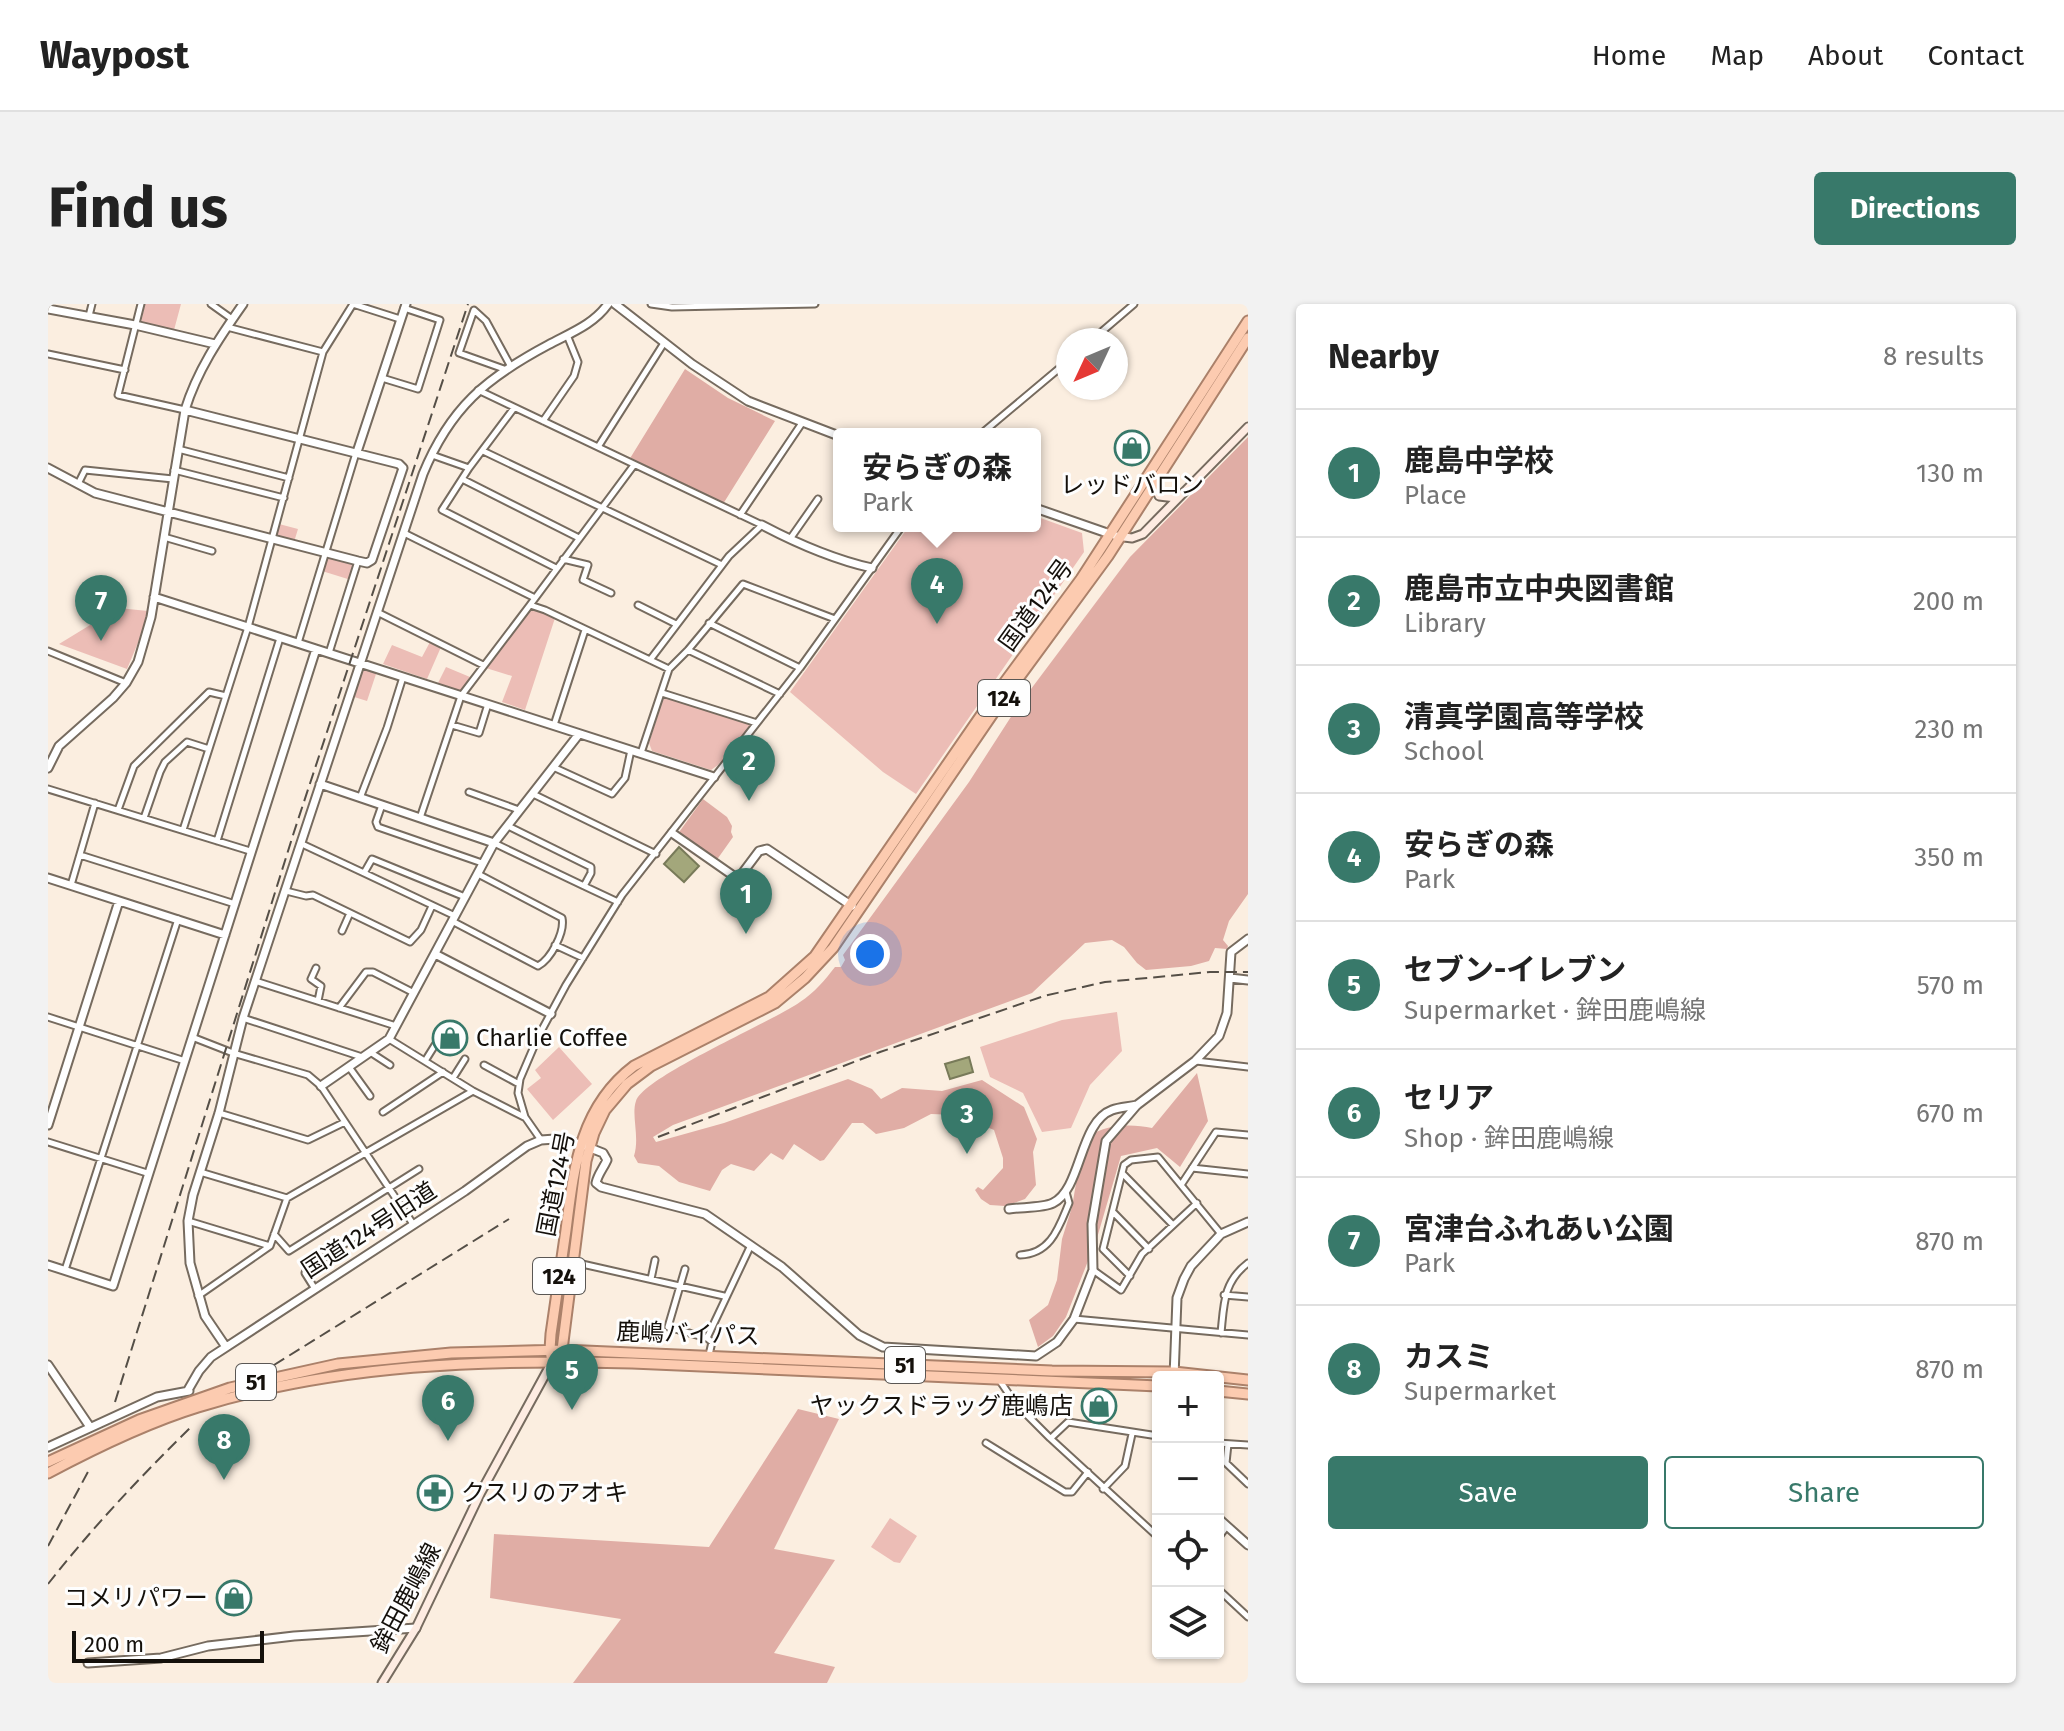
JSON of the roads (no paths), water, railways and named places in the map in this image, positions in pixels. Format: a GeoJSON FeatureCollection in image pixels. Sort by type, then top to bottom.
{"type":"FeatureCollection","features":[{"type":"Feature","properties":{"kind":"highway","name":"国道124号"},"geometry":{"type":"LineString","coordinates":[[1115,536],[1248,321]]}},
{"type":"Feature","properties":{"kind":"highway","name":"国道124号"},"geometry":{"type":"LineString","coordinates":[[552,1362],[550,1350],[574,1174],[585,1145],[610,1103],[637,1075],[662,1059],[759,1013],[790,992],[833,948],[993,698],[1154,485],[1248,338]]}},
{"type":"Feature","properties":{"kind":"highway","name":"国道124号"},"geometry":{"type":"LineString","coordinates":[[562,1350],[585,1145]]}},
{"type":"Feature","properties":{"kind":"highway","name":"鹿嶋バイパス"},"geometry":{"type":"LineString","coordinates":[[48,1462],[192,1399],[301,1371],[371,1359],[476,1351],[562,1350],[1152,1373]]}},
{"type":"Feature","properties":{"kind":"highway"},"geometry":{"type":"LineString","coordinates":[[552,1362],[562,1350]]}},
{"type":"Feature","properties":{"kind":"highway","name":"鹿嶋バイパス"},"geometry":{"type":"LineString","coordinates":[[48,1473],[143,1428],[192,1399],[386,1369],[552,1362],[1152,1386]]}},
{"type":"Feature","properties":{"kind":"highway","name":"鹿嶋バイパス"},"geometry":{"type":"LineString","coordinates":[[1224,1378],[1248,1380]]}},
{"type":"Feature","properties":{"kind":"highway"},"geometry":{"type":"LineString","coordinates":[[1224,1392],[1248,1394]]}},
{"type":"Feature","properties":{"kind":"main road"},"geometry":{"type":"LineString","coordinates":[[1115,536],[1140,536],[1248,427]]}},
{"type":"Feature","properties":{"kind":"main road"},"geometry":{"type":"LineString","coordinates":[[1154,485],[1159,496],[1169,500],[1178,498]]}},
{"type":"Feature","properties":{"kind":"main road","name":"鉾田鹿嶋線"},"geometry":{"type":"LineString","coordinates":[[382,1683],[416,1628],[481,1492],[552,1362]]}},
{"type":"Feature","properties":{"kind":"street"},"geometry":{"type":"LineString","coordinates":[[89,316],[92,304]]}},
{"type":"Feature","properties":{"kind":"street"},"geometry":{"type":"LineString","coordinates":[[48,468],[95,493],[367,563],[375,555],[403,468],[399,464],[357,452],[118,395],[141,304]]}},
{"type":"Feature","properties":{"kind":"street"},"geometry":{"type":"LineString","coordinates":[[211,304],[232,319]]}},
{"type":"Feature","properties":{"kind":"street"},"geometry":{"type":"LineString","coordinates":[[48,768],[59,746],[126,683],[144,644],[185,410],[193,384],[215,344],[243,304]]}},
{"type":"Feature","properties":{"kind":"street"},"geometry":{"type":"LineString","coordinates":[[183,830],[274,539],[323,352],[353,304],[400,319]]}},
{"type":"Feature","properties":{"kind":"street"},"geometry":{"type":"LineString","coordinates":[[226,1347],[205,1316],[190,1263],[188,1221],[199,1172],[219,1113],[243,1018],[431,454],[443,432],[477,390],[507,367],[590,323],[608,304]]}},
{"type":"Feature","properties":{"kind":"street"},"geometry":{"type":"LineString","coordinates":[[615,304],[692,364],[748,401],[833,434]]}},
{"type":"Feature","properties":{"kind":"street"},"geometry":{"type":"LineString","coordinates":[[651,304],[815,304]]}},
{"type":"Feature","properties":{"kind":"street"},"geometry":{"type":"LineString","coordinates":[[1106,328],[1134,304]]}},
{"type":"Feature","properties":{"kind":"street"},"geometry":{"type":"LineString","coordinates":[[298,643],[357,452],[405,306],[440,320],[418,389],[382,378]]}},
{"type":"Feature","properties":{"kind":"street"},"geometry":{"type":"LineString","coordinates":[[48,309],[62,308],[215,344]]}},
{"type":"Feature","properties":{"kind":"street"},"geometry":{"type":"LineString","coordinates":[[474,310],[486,321],[507,367],[459,353],[474,310]]}},
{"type":"Feature","properties":{"kind":"street"},"geometry":{"type":"LineString","coordinates":[[226,327],[323,352]]}},
{"type":"Feature","properties":{"kind":"street"},"geometry":{"type":"LineString","coordinates":[[543,421],[574,376],[578,362],[567,335]]}},
{"type":"Feature","properties":{"kind":"street"},"geometry":{"type":"LineString","coordinates":[[598,447],[665,342]]}},
{"type":"Feature","properties":{"kind":"street"},"geometry":{"type":"LineString","coordinates":[[48,354],[125,370]]}},
{"type":"Feature","properties":{"kind":"street"},"geometry":{"type":"LineString","coordinates":[[988,428],[1056,371]]}},
{"type":"Feature","properties":{"kind":"street"},"geometry":{"type":"LineString","coordinates":[[477,390],[789,540],[834,559],[872,568]]}},
{"type":"Feature","properties":{"kind":"street"},"geometry":{"type":"LineString","coordinates":[[514,408],[442,510],[556,568]]}},
{"type":"Feature","properties":{"kind":"street"},"geometry":{"type":"LineString","coordinates":[[740,515],[802,423]]}},
{"type":"Feature","properties":{"kind":"street"},"geometry":{"type":"LineString","coordinates":[[178,449],[289,478]]}},
{"type":"Feature","properties":{"kind":"street"},"geometry":{"type":"LineString","coordinates":[[483,451],[722,565]]}},
{"type":"Feature","properties":{"kind":"street"},"geometry":{"type":"LineString","coordinates":[[431,454],[469,468]]}},
{"type":"Feature","properties":{"kind":"street"},"geometry":{"type":"LineString","coordinates":[[420,818],[461,696],[634,465]]}},
{"type":"Feature","properties":{"kind":"street"},"geometry":{"type":"LineString","coordinates":[[78,485],[85,470],[174,475],[284,498]]}},
{"type":"Feature","properties":{"kind":"street"},"geometry":{"type":"LineString","coordinates":[[464,480],[579,538]]}},
{"type":"Feature","properties":{"kind":"street"},"geometry":{"type":"LineString","coordinates":[[789,540],[818,499]]}},
{"type":"Feature","properties":{"kind":"street"},"geometry":{"type":"LineString","coordinates":[[1041,510],[1115,536]]}},
{"type":"Feature","properties":{"kind":"street"},"geometry":{"type":"LineString","coordinates":[[649,660],[722,565],[762,525]]}},
{"type":"Feature","properties":{"kind":"street"},"geometry":{"type":"LineString","coordinates":[[403,532],[535,598]]}},
{"type":"Feature","properties":{"kind":"street"},"geometry":{"type":"LineString","coordinates":[[898,532],[800,668],[618,902],[583,958],[534,1047],[519,1084],[518,1097],[525,1117],[541,1140],[555,1139],[599,1150],[606,1156],[597,1180],[601,1187],[705,1214],[782,1267],[859,1335],[883,1347],[1036,1356],[1057,1342],[1074,1319],[1093,1270],[1092,1224],[1106,1141],[1137,1105],[1195,1061],[1219,1036],[1225,1026],[1231,952],[1248,939]]}},
{"type":"Feature","properties":{"kind":"street"},"geometry":{"type":"LineString","coordinates":[[164,537],[212,551]]}},
{"type":"Feature","properties":{"kind":"street"},"geometry":{"type":"LineString","coordinates":[[563,559],[588,565],[583,580],[611,593]]}},
{"type":"Feature","properties":{"kind":"street"},"geometry":{"type":"LineString","coordinates":[[329,653],[358,561]]}},
{"type":"Feature","properties":{"kind":"street"},"geometry":{"type":"LineString","coordinates":[[641,753],[669,669],[743,584],[835,619]]}},
{"type":"Feature","properties":{"kind":"street"},"geometry":{"type":"LineString","coordinates":[[154,597],[714,777]]}},
{"type":"Feature","properties":{"kind":"street"},"geometry":{"type":"LineString","coordinates":[[530,605],[669,669]]}},
{"type":"Feature","properties":{"kind":"street"},"geometry":{"type":"LineString","coordinates":[[638,605],[676,624]]}},
{"type":"Feature","properties":{"kind":"street"},"geometry":{"type":"LineString","coordinates":[[376,612],[483,665]]}},
{"type":"Feature","properties":{"kind":"street"},"geometry":{"type":"LineString","coordinates":[[709,623],[800,668]]}},
{"type":"Feature","properties":{"kind":"street"},"geometry":{"type":"LineString","coordinates":[[554,725],[585,630]]}},
{"type":"Feature","properties":{"kind":"street"},"geometry":{"type":"LineString","coordinates":[[217,841],[280,638]]}},
{"type":"Feature","properties":{"kind":"street"},"geometry":{"type":"LineString","coordinates":[[48,1265],[113,1286],[316,649]]}},
{"type":"Feature","properties":{"kind":"street"},"geometry":{"type":"LineString","coordinates":[[688,650],[780,694]]}},
{"type":"Feature","properties":{"kind":"street"},"geometry":{"type":"LineString","coordinates":[[48,651],[126,683]]}},
{"type":"Feature","properties":{"kind":"street"},"geometry":{"type":"LineString","coordinates":[[360,798],[403,677]]}},
{"type":"Feature","properties":{"kind":"street"},"geometry":{"type":"LineString","coordinates":[[118,810],[134,766],[209,692],[226,696]]}},
{"type":"Feature","properties":{"kind":"street"},"geometry":{"type":"LineString","coordinates":[[662,693],[757,723]]}},
{"type":"Feature","properties":{"kind":"street"},"geometry":{"type":"LineString","coordinates":[[452,725],[479,733],[488,704]]}},
{"type":"Feature","properties":{"kind":"street"},"geometry":{"type":"LineString","coordinates":[[321,1086],[389,1039],[494,843],[579,734]]}},
{"type":"Feature","properties":{"kind":"street"},"geometry":{"type":"LineString","coordinates":[[144,818],[165,762],[187,742],[209,749]]}},
{"type":"Feature","properties":{"kind":"street"},"geometry":{"type":"LineString","coordinates":[[48,743],[59,746]]}},
{"type":"Feature","properties":{"kind":"street"},"geometry":{"type":"LineString","coordinates":[[553,767],[612,794],[625,778],[631,750]]}},
{"type":"Feature","properties":{"kind":"street"},"geometry":{"type":"LineString","coordinates":[[320,784],[494,843],[618,902]]}},
{"type":"Feature","properties":{"kind":"street"},"geometry":{"type":"LineString","coordinates":[[48,789],[250,851]]}},
{"type":"Feature","properties":{"kind":"street"},"geometry":{"type":"LineString","coordinates":[[469,792],[519,810]]}},
{"type":"Feature","properties":{"kind":"street"},"geometry":{"type":"LineString","coordinates":[[532,794],[656,854]]}},
{"type":"Feature","properties":{"kind":"street"},"geometry":{"type":"LineString","coordinates":[[71,885],[95,803]]}},
{"type":"Feature","properties":{"kind":"street"},"geometry":{"type":"LineString","coordinates":[[382,805],[376,822],[378,827],[482,863]]}},
{"type":"Feature","properties":{"kind":"street"},"geometry":{"type":"LineString","coordinates":[[507,825],[591,867],[584,886]]}},
{"type":"Feature","properties":{"kind":"street"},"geometry":{"type":"LineString","coordinates":[[672,833],[738,879],[759,851],[767,849],[856,908]]}},
{"type":"Feature","properties":{"kind":"street"},"geometry":{"type":"LineString","coordinates":[[302,844],[432,906],[538,966],[544,963],[564,925],[562,918],[477,873]]}},
{"type":"Feature","properties":{"kind":"street"},"geometry":{"type":"LineString","coordinates":[[80,855],[235,904]]}},
{"type":"Feature","properties":{"kind":"street"},"geometry":{"type":"LineString","coordinates":[[364,873],[372,859],[465,897]]}},
{"type":"Feature","properties":{"kind":"street"},"geometry":{"type":"LineString","coordinates":[[48,878],[225,935]]}},
{"type":"Feature","properties":{"kind":"street"},"geometry":{"type":"LineString","coordinates":[[286,891],[313,895],[410,942],[421,930],[432,906]]}},
{"type":"Feature","properties":{"kind":"street"},"geometry":{"type":"LineString","coordinates":[[48,1125],[119,901]]}},
{"type":"Feature","properties":{"kind":"street"},"geometry":{"type":"LineString","coordinates":[[342,931],[350,913]]}},
{"type":"Feature","properties":{"kind":"street"},"geometry":{"type":"LineString","coordinates":[[65,1270],[178,919]]}},
{"type":"Feature","properties":{"kind":"street"},"geometry":{"type":"LineString","coordinates":[[555,945],[583,958]]}},
{"type":"Feature","properties":{"kind":"street"},"geometry":{"type":"LineString","coordinates":[[435,954],[551,1014]]}},
{"type":"Feature","properties":{"kind":"street"},"geometry":{"type":"LineString","coordinates":[[316,968],[311,979],[321,986],[318,1001]]}},
{"type":"Feature","properties":{"kind":"street"},"geometry":{"type":"LineString","coordinates":[[339,1008],[366,972],[373,972],[414,993]]}},
{"type":"Feature","properties":{"kind":"street"},"geometry":{"type":"LineString","coordinates":[[1230,978],[1248,980]]}},
{"type":"Feature","properties":{"kind":"street"},"geometry":{"type":"LineString","coordinates":[[255,981],[397,1026]]}},
{"type":"Feature","properties":{"kind":"street"},"geometry":{"type":"LineString","coordinates":[[48,1017],[185,1061]]}},
{"type":"Feature","properties":{"kind":"street"},"geometry":{"type":"LineString","coordinates":[[243,1018],[367,1055],[390,1065]]}},
{"type":"Feature","properties":{"kind":"street"},"geometry":{"type":"LineString","coordinates":[[192,1037],[233,1053],[308,1075],[321,1086],[413,1224]]}},
{"type":"Feature","properties":{"kind":"street"},"geometry":{"type":"LineString","coordinates":[[389,1039],[473,1091],[525,1117]]}},
{"type":"Feature","properties":{"kind":"street"},"geometry":{"type":"LineString","coordinates":[[425,1061],[435,1045]]}},
{"type":"Feature","properties":{"kind":"street"},"geometry":{"type":"LineString","coordinates":[[453,1078],[465,1059]]}},
{"type":"Feature","properties":{"kind":"street"},"geometry":{"type":"LineString","coordinates":[[1195,1061],[1248,1067]]}},
{"type":"Feature","properties":{"kind":"street"},"geometry":{"type":"LineString","coordinates":[[484,1065],[519,1084]]}},
{"type":"Feature","properties":{"kind":"street"},"geometry":{"type":"LineString","coordinates":[[349,1067],[370,1096]]}},
{"type":"Feature","properties":{"kind":"street"},"geometry":{"type":"LineString","coordinates":[[383,1112],[443,1072]]}},
{"type":"Feature","properties":{"kind":"street"},"geometry":{"type":"LineString","coordinates":[[198,1296],[270,1246],[287,1198],[473,1091]]}},
{"type":"Feature","properties":{"kind":"street"},"geometry":{"type":"LineString","coordinates":[[1009,1209],[1028,1205],[1046,1206],[1056,1202],[1066,1192],[1098,1123],[1109,1111],[1137,1105]]}},
{"type":"Feature","properties":{"kind":"street"},"geometry":{"type":"LineString","coordinates":[[219,1113],[308,1140],[345,1122]]}},
{"type":"Feature","properties":{"kind":"street"},"geometry":{"type":"LineString","coordinates":[[1181,1185],[1216,1132],[1248,1135]]}},
{"type":"Feature","properties":{"kind":"street","name":"国道124号旧道"},"geometry":{"type":"LineString","coordinates":[[192,1399],[205,1364],[226,1347],[465,1191],[527,1146],[541,1140]]}},
{"type":"Feature","properties":{"kind":"street"},"geometry":{"type":"LineString","coordinates":[[48,1142],[147,1173]]}},
{"type":"Feature","properties":{"kind":"street"},"geometry":{"type":"LineString","coordinates":[[1130,1276],[1103,1249],[1124,1165],[1131,1160],[1158,1157],[1221,1234]]}},
{"type":"Feature","properties":{"kind":"street"},"geometry":{"type":"LineString","coordinates":[[1192,1168],[1248,1174]]}},
{"type":"Feature","properties":{"kind":"street"},"geometry":{"type":"LineString","coordinates":[[274,1234],[289,1251],[419,1169]]}},
{"type":"Feature","properties":{"kind":"street"},"geometry":{"type":"LineString","coordinates":[[199,1172],[287,1198]]}},
{"type":"Feature","properties":{"kind":"street"},"geometry":{"type":"LineString","coordinates":[[1122,1173],[1173,1225]]}},
{"type":"Feature","properties":{"kind":"street"},"geometry":{"type":"LineString","coordinates":[[1020,1255],[1033,1255],[1040,1251],[1057,1232],[1069,1203],[1066,1192]]}},
{"type":"Feature","properties":{"kind":"street"},"geometry":{"type":"LineString","coordinates":[[1093,1270],[1121,1290],[1142,1254],[1197,1203]]}},
{"type":"Feature","properties":{"kind":"street"},"geometry":{"type":"LineString","coordinates":[[1112,1212],[1149,1249]]}},
{"type":"Feature","properties":{"kind":"street"},"geometry":{"type":"LineString","coordinates":[[188,1221],[270,1246]]}},
{"type":"Feature","properties":{"kind":"street"},"geometry":{"type":"LineString","coordinates":[[1174,1371],[1177,1298],[1184,1279],[1191,1266],[1221,1234],[1248,1222]]}},
{"type":"Feature","properties":{"kind":"street"},"geometry":{"type":"LineString","coordinates":[[315,1289],[306,1270],[364,1231]]}},
{"type":"Feature","properties":{"kind":"street"},"geometry":{"type":"LineString","coordinates":[[707,1338],[751,1245]]}},
{"type":"Feature","properties":{"kind":"street"},"geometry":{"type":"LineString","coordinates":[[651,1279],[655,1260]]}},
{"type":"Feature","properties":{"kind":"street"},"geometry":{"type":"LineString","coordinates":[[1221,1333],[1224,1295],[1236,1273],[1248,1263]]}},
{"type":"Feature","properties":{"kind":"street"},"geometry":{"type":"LineString","coordinates":[[582,1264],[724,1296]]}},
{"type":"Feature","properties":{"kind":"street"},"geometry":{"type":"LineString","coordinates":[[685,1269],[668,1327],[707,1338],[712,1342],[709,1355]]}},
{"type":"Feature","properties":{"kind":"street"},"geometry":{"type":"LineString","coordinates":[[1224,1295],[1248,1297]]}},
{"type":"Feature","properties":{"kind":"street"},"geometry":{"type":"LineString","coordinates":[[1074,1319],[1248,1335]]}},
{"type":"Feature","properties":{"kind":"street"},"geometry":{"type":"LineString","coordinates":[[48,1365],[90,1427]]}},
{"type":"Feature","properties":{"kind":"street"},"geometry":{"type":"LineString","coordinates":[[1000,1378],[1005,1391],[1015,1403],[1152,1532]]}},
{"type":"Feature","properties":{"kind":"street"},"geometry":{"type":"LineString","coordinates":[[48,1447],[157,1397],[192,1399]]}},
{"type":"Feature","properties":{"kind":"street"},"geometry":{"type":"LineString","coordinates":[[1050,1438],[1068,1422],[1152,1436]]}},
{"type":"Feature","properties":{"kind":"street"},"geometry":{"type":"LineString","coordinates":[[1103,1489],[1125,1466],[1132,1434]]}},
{"type":"Feature","properties":{"kind":"street"},"geometry":{"type":"LineString","coordinates":[[986,1443],[1065,1492],[1072,1492],[1088,1472]]}},
{"type":"Feature","properties":{"kind":"street"},"geometry":{"type":"LineString","coordinates":[[1224,1444],[1248,1445]]}},
{"type":"Feature","properties":{"kind":"street"},"geometry":{"type":"LineString","coordinates":[[1228,1444],[1226,1463],[1248,1484]]}},
{"type":"Feature","properties":{"kind":"street"},"geometry":{"type":"LineString","coordinates":[[1224,1523],[1248,1545]]}},
{"type":"Feature","properties":{"kind":"street"},"geometry":{"type":"LineString","coordinates":[[1224,1530],[1227,1526]]}},
{"type":"Feature","properties":{"kind":"street"},"geometry":{"type":"LineString","coordinates":[[1224,1595],[1248,1617]]}},
{"type":"Feature","properties":{"kind":"street"},"geometry":{"type":"LineString","coordinates":[[88,1663],[161,1658],[208,1646],[294,1636],[416,1628]]}},
{"type":"Feature","properties":{"kind":"railway"},"geometry":{"type":"LineString","coordinates":[[115,1402],[294,832],[468,304]]}},
{"type":"Feature","properties":{"kind":"railway"},"geometry":{"type":"LineString","coordinates":[[658,1137],[880,1052],[1044,996],[1105,982],[1210,972],[1248,972]]}},
{"type":"Feature","properties":{"kind":"railway"},"geometry":{"type":"LineString","coordinates":[[274,1365],[509,1219]]}},
{"type":"Feature","properties":{"kind":"railway"},"geometry":{"type":"LineString","coordinates":[[48,1584],[117,1503],[192,1426]]}},
{"type":"Feature","properties":{"kind":"railway"},"geometry":{"type":"LineString","coordinates":[[48,1546],[89,1470]]}},
{"type":"Feature","properties":{"kind":"place","name":"レッドバロン"},"geometry":{"type":"Point","coordinates":[1132,448]}},
{"type":"Feature","properties":{"kind":"place","name":"安らぎの森"},"geometry":{"type":"Point","coordinates":[937,624]}},
{"type":"Feature","properties":{"kind":"place","name":"宮津台ふれあい公園"},"geometry":{"type":"Point","coordinates":[101,641]}},
{"type":"Feature","properties":{"kind":"place","name":"鹿島市立中央図書館"},"geometry":{"type":"Point","coordinates":[749,801]}},
{"type":"Feature","properties":{"kind":"place","name":"鹿島中学校"},"geometry":{"type":"Point","coordinates":[746,934]}},
{"type":"Feature","properties":{"kind":"place","name":"Charlie Coffee"},"geometry":{"type":"Point","coordinates":[450,1038]}},
{"type":"Feature","properties":{"kind":"place","name":"清真学園高等学校"},"geometry":{"type":"Point","coordinates":[967,1154]}},
{"type":"Feature","properties":{"kind":"place","name":"ヤックスドラッグ鹿嶋店"},"geometry":{"type":"Point","coordinates":[1099,1406]}},
{"type":"Feature","properties":{"kind":"place","name":"セブン-イレブン"},"geometry":{"type":"Point","coordinates":[572,1410]}},
{"type":"Feature","properties":{"kind":"place","name":"セリア"},"geometry":{"type":"Point","coordinates":[448,1441]}},
{"type":"Feature","properties":{"kind":"place","name":"カスミ"},"geometry":{"type":"Point","coordinates":[224,1480]}},
{"type":"Feature","properties":{"kind":"place","name":"クスリのアオキ"},"geometry":{"type":"Point","coordinates":[435,1493]}},
{"type":"Feature","properties":{"kind":"place","name":"コメリパワー"},"geometry":{"type":"Point","coordinates":[234,1598]}}]}
